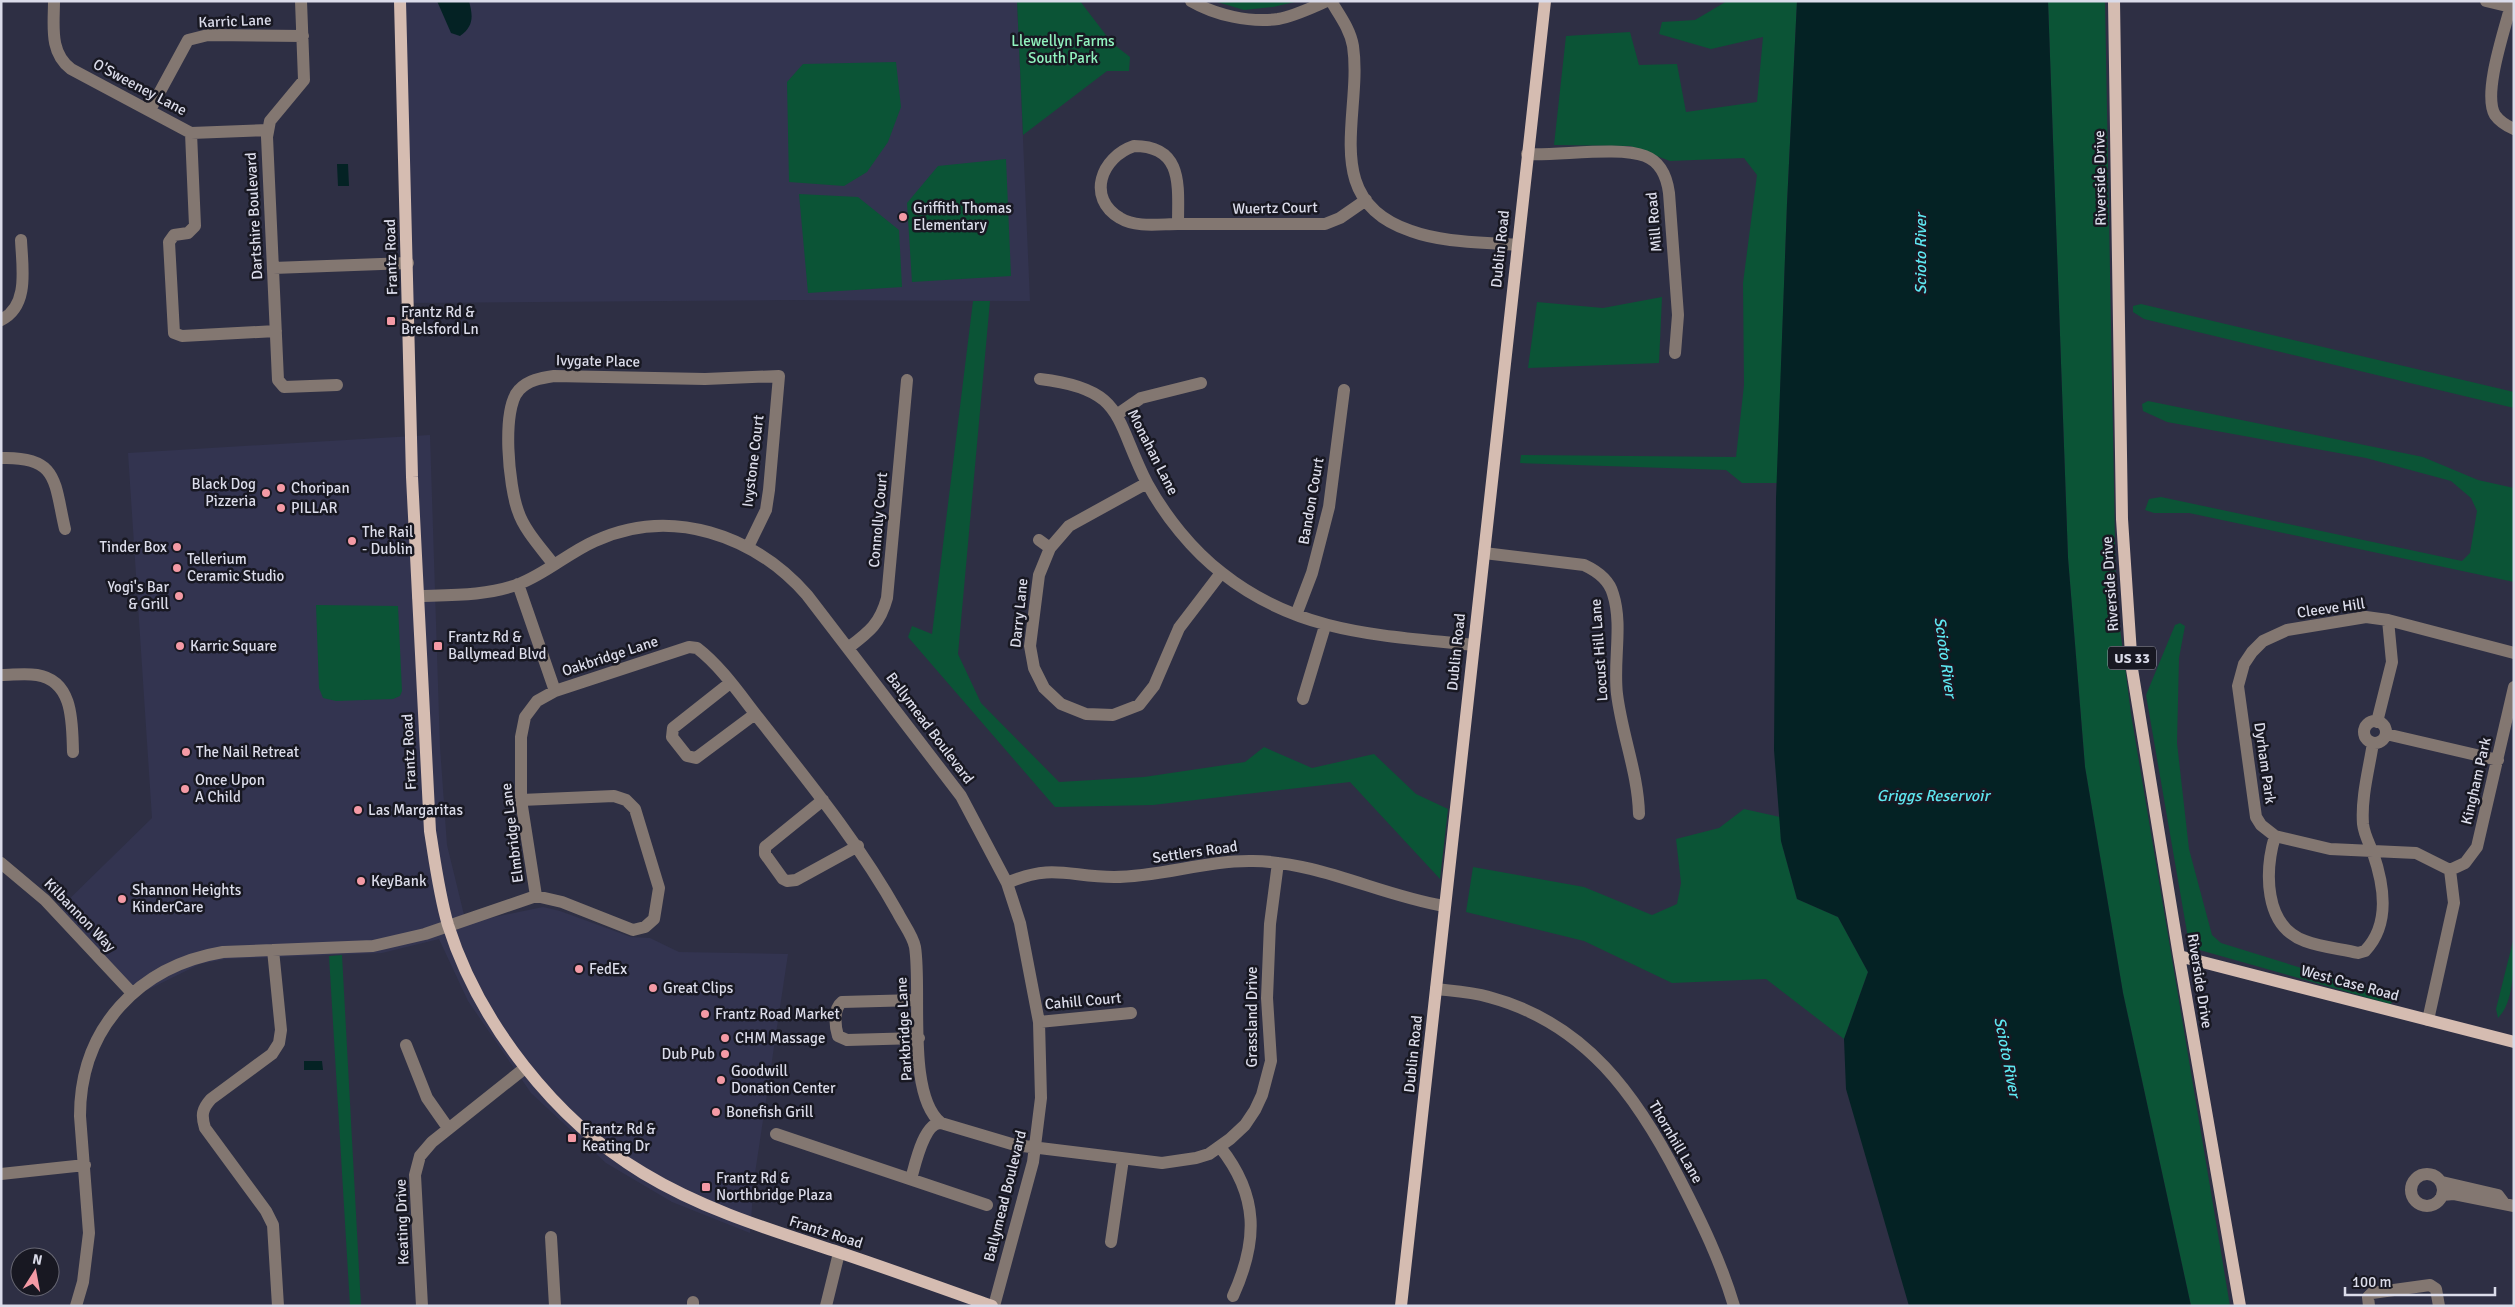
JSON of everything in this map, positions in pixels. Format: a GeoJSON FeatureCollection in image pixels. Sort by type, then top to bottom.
{"type":"FeatureCollection","features":[{"type":"Feature","properties":{"kind":"main road","name":"Frantz Road"},"geometry":{"type":"LineString","coordinates":[[400,1],[412,477],[430,831],[438,883],[448,925],[482,1004],[525,1068],[580,1125],[642,1173],[743,1221],[993,1306]]}},
{"type":"Feature","properties":{"kind":"main road","name":"Dublin Road"},"geometry":{"type":"LineString","coordinates":[[1401,1306],[1545,1]]}},
{"type":"Feature","properties":{"kind":"main road","name":"Riverside Drive"},"geometry":{"type":"LineString","coordinates":[[2114,1],[2122,519],[2132,669],[2179,956],[2240,1306]]}},
{"type":"Feature","properties":{"kind":"main road","name":"West Case Road"},"geometry":{"type":"LineString","coordinates":[[2179,956],[2514,1042]]}},
{"type":"Feature","properties":{"kind":"street","name":"O'Sweeney Lane"},"geometry":{"type":"LineString","coordinates":[[54,1],[55,50],[60,61],[191,133],[268,130]]}},
{"type":"Feature","properties":{"kind":"street"},"geometry":{"type":"LineString","coordinates":[[268,130],[276,113],[304,80],[304,36],[301,1]]}},
{"type":"Feature","properties":{"kind":"street"},"geometry":{"type":"LineString","coordinates":[[1190,1],[1225,14],[1261,20],[1279,19],[1326,1]]}},
{"type":"Feature","properties":{"kind":"street"},"geometry":{"type":"LineString","coordinates":[[1331,1],[1350,33],[1353,45],[1355,77],[1350,152],[1357,185],[1366,200],[1395,225],[1412,232],[1431,237],[1517,245]]}},
{"type":"Feature","properties":{"kind":"street"},"geometry":{"type":"LineString","coordinates":[[2486,1],[2512,4],[2493,84],[2492,99],[2494,114],[2504,124],[2514,129]]}},
{"type":"Feature","properties":{"kind":"street","name":"Karric Lane"},"geometry":{"type":"LineString","coordinates":[[150,110],[188,40],[208,35],[304,36]]}},
{"type":"Feature","properties":{"kind":"street","name":"Dartshire Boulevard"},"geometry":{"type":"LineString","coordinates":[[268,130],[278,380],[281,386],[337,385]]}},
{"type":"Feature","properties":{"kind":"street"},"geometry":{"type":"LineString","coordinates":[[191,133],[194,226],[188,233],[174,235],[169,242],[174,333],[182,336],[276,331]]}},
{"type":"Feature","properties":{"kind":"street","name":"Wuertz Court"},"geometry":{"type":"LineString","coordinates":[[1178,224],[1178,185],[1175,168],[1170,160],[1155,149],[1145,146],[1134,146],[1115,155],[1108,163],[1101,182],[1105,202],[1111,211],[1129,222],[1178,224],[1325,224],[1340,218],[1366,200]]}},
{"type":"Feature","properties":{"kind":"street","name":"Mill Road"},"geometry":{"type":"LineString","coordinates":[[1527,154],[1629,152],[1646,156],[1661,168],[1668,182],[1670,202],[1678,315],[1675,353]]}},
{"type":"Feature","properties":{"kind":"street"},"geometry":{"type":"LineString","coordinates":[[1,320],[14,311],[19,302],[23,279],[22,240]]}},
{"type":"Feature","properties":{"kind":"street"},"geometry":{"type":"LineString","coordinates":[[273,268],[408,263]]}},
{"type":"Feature","properties":{"kind":"street","name":"Ivygate Place"},"geometry":{"type":"LineString","coordinates":[[554,565],[518,512],[510,480],[510,410],[518,390],[536,379],[554,376],[705,379],[779,376]]}},
{"type":"Feature","properties":{"kind":"street","name":"Ivystone Court"},"geometry":{"type":"LineString","coordinates":[[748,547],[766,510],[779,376]]}},
{"type":"Feature","properties":{"kind":"street","name":"Monahan Lane"},"geometry":{"type":"LineString","coordinates":[[1040,379],[1067,382],[1083,387],[1107,403],[1118,414],[1147,483],[1170,519],[1196,549],[1221,573],[1267,602],[1325,626],[1473,645]]}},
{"type":"Feature","properties":{"kind":"street","name":"Connolly Court"},"geometry":{"type":"LineString","coordinates":[[848,648],[874,627],[883,614],[887,598],[907,380]]}},
{"type":"Feature","properties":{"kind":"street"},"geometry":{"type":"LineString","coordinates":[[1118,414],[1140,398],[1201,382]]}},
{"type":"Feature","properties":{"kind":"street","name":"Bandon Court"},"geometry":{"type":"LineString","coordinates":[[1296,615],[1314,566],[1329,507],[1344,390]]}},
{"type":"Feature","properties":{"kind":"street"},"geometry":{"type":"LineString","coordinates":[[1,458],[24,458],[42,464],[54,481],[64,529]]}},
{"type":"Feature","properties":{"kind":"street","name":"Darry Lane"},"geometry":{"type":"LineString","coordinates":[[1147,483],[1069,526],[1050,548],[1039,575],[1030,646],[1034,668],[1051,696],[1068,708],[1086,714],[1113,715],[1139,705],[1149,696],[1180,628],[1221,573]]}},
{"type":"Feature","properties":{"kind":"street","name":"Ballymead Boulevard"},"geometry":{"type":"LineString","coordinates":[[418,596],[464,595],[518,584],[554,565],[578,549],[598,540],[635,529],[651,527],[693,529],[718,535],[748,547],[766,557],[791,577],[961,796],[1007,883],[1020,923],[1039,1022],[1041,1098],[1035,1148],[1015,1232],[993,1306]]}},
{"type":"Feature","properties":{"kind":"street"},"geometry":{"type":"LineString","coordinates":[[1039,540],[1050,548]]}},
{"type":"Feature","properties":{"kind":"street","name":"Locust Hill Lane"},"geometry":{"type":"LineString","coordinates":[[1484,553],[1577,564],[1598,572],[1608,583],[1613,594],[1617,619],[1615,659],[1618,699],[1627,746],[1637,780],[1639,814]]}},
{"type":"Feature","properties":{"kind":"street","name":"Oakbridge Lane"},"geometry":{"type":"LineString","coordinates":[[518,584],[555,691],[689,647],[697,648]]}},
{"type":"Feature","properties":{"kind":"street","name":"Cleeve Hill"},"geometry":{"type":"LineString","coordinates":[[2238,686],[2242,670],[2252,652],[2264,641],[2287,630],[2366,617],[2388,620],[2514,653]]}},
{"type":"Feature","properties":{"kind":"street"},"geometry":{"type":"LineString","coordinates":[[2377,722],[2392,662],[2388,620]]}},
{"type":"Feature","properties":{"kind":"street"},"geometry":{"type":"LineString","coordinates":[[1304,699],[1325,626]]}},
{"type":"Feature","properties":{"kind":"street","name":"Parkbridge Lane"},"geometry":{"type":"LineString","coordinates":[[697,648],[730,683],[858,846],[875,871],[915,944],[918,970],[917,1000],[920,1076],[928,1108],[941,1123]]}},
{"type":"Feature","properties":{"kind":"street"},"geometry":{"type":"LineString","coordinates":[[1,676],[38,675],[57,685],[65,694],[72,715],[73,752]]}},
{"type":"Feature","properties":{"kind":"street"},"geometry":{"type":"LineString","coordinates":[[730,683],[673,728],[672,737],[687,756],[696,758],[755,714]]}},
{"type":"Feature","properties":{"kind":"street","name":"Dyrham Park"},"geometry":{"type":"LineString","coordinates":[[2238,686],[2256,817],[2261,825],[2275,836]]}},
{"type":"Feature","properties":{"kind":"street","name":"Kingham Park"},"geometry":{"type":"LineString","coordinates":[[2450,870],[2465,863],[2477,847],[2514,686]]}},
{"type":"Feature","properties":{"kind":"street","name":"Elmbridge Lane"},"geometry":{"type":"LineString","coordinates":[[536,896],[522,800],[521,737],[525,717],[537,701],[555,691]]}},
{"type":"Feature","properties":{"kind":"street"},"geometry":{"type":"LineString","coordinates":[[2373,743],[2383,739],[2386,734],[2385,729],[2377,722]]}},
{"type":"Feature","properties":{"kind":"street"},"geometry":{"type":"LineString","coordinates":[[2373,743],[2364,736],[2364,730],[2367,725],[2377,722]]}},
{"type":"Feature","properties":{"kind":"street"},"geometry":{"type":"LineString","coordinates":[[2386,734],[2498,760]]}},
{"type":"Feature","properties":{"kind":"street"},"geometry":{"type":"LineString","coordinates":[[2373,743],[2363,802],[2365,834],[2372,851],[2380,873],[2384,904],[2376,936],[2365,952],[2358,953],[2304,941],[2292,934],[2278,919],[2270,893],[2270,854],[2275,836],[2330,849],[2372,851],[2416,853],[2450,870],[2454,903],[2428,1020]]}},
{"type":"Feature","properties":{"kind":"street","name":"Elmbridge Lane"},"geometry":{"type":"LineString","coordinates":[[76,1306],[83,1282],[89,1233],[80,1097],[94,1046],[106,1024],[132,993],[176,964],[200,955],[373,946],[425,934],[536,896],[562,902],[633,930],[645,927],[654,919],[659,888],[635,809],[626,800],[614,796],[522,800]]}},
{"type":"Feature","properties":{"kind":"street"},"geometry":{"type":"LineString","coordinates":[[823,800],[765,847],[765,854],[783,879],[787,881],[796,880],[858,846]]}},
{"type":"Feature","properties":{"kind":"street","name":"Settlers Road"},"geometry":{"type":"LineString","coordinates":[[1007,883],[1042,871],[1055,870],[1113,877],[1146,876],[1228,861],[1278,863],[1321,870],[1396,896],[1444,906]]}},
{"type":"Feature","properties":{"kind":"street","name":"Kilbannon Way"},"geometry":{"type":"LineString","coordinates":[[1,863],[45,900],[132,993]]}},
{"type":"Feature","properties":{"kind":"street","name":"Grassland Drive"},"geometry":{"type":"LineString","coordinates":[[1035,1148],[1162,1163],[1180,1162],[1208,1154],[1220,1147],[1245,1124],[1255,1110],[1268,1078],[1271,1061],[1267,998],[1270,924],[1278,863]]}},
{"type":"Feature","properties":{"kind":"street"},"geometry":{"type":"LineString","coordinates":[[273,950],[280,1030],[278,1043],[272,1054],[212,1099],[204,1107],[202,1117],[205,1128],[266,1211],[273,1225],[278,1306]]}},
{"type":"Feature","properties":{"kind":"street","name":"Thornhill Lane"},"geometry":{"type":"LineString","coordinates":[[1436,989],[1488,996],[1536,1016],[1580,1043],[1620,1082],[1656,1133],[1698,1216],[1720,1266],[1734,1306]]}},
{"type":"Feature","properties":{"kind":"street"},"geometry":{"type":"LineString","coordinates":[[917,1000],[842,1002],[836,1009],[836,1022],[838,1036],[842,1039],[919,1038]]}},
{"type":"Feature","properties":{"kind":"street","name":"Cahill Court"},"geometry":{"type":"LineString","coordinates":[[1039,1022],[1131,1013]]}},
{"type":"Feature","properties":{"kind":"street"},"geometry":{"type":"LineString","coordinates":[[406,1045],[427,1098],[448,1128]]}},
{"type":"Feature","properties":{"kind":"street","name":"Keating Drive"},"geometry":{"type":"LineString","coordinates":[[422,1306],[415,1175],[420,1156],[448,1128],[525,1068]]}},
{"type":"Feature","properties":{"kind":"street"},"geometry":{"type":"LineString","coordinates":[[910,1179],[928,1128],[936,1122],[980,1136],[1035,1148]]}},
{"type":"Feature","properties":{"kind":"street"},"geometry":{"type":"LineString","coordinates":[[776,1134],[987,1206]]}},
{"type":"Feature","properties":{"kind":"street"},"geometry":{"type":"LineString","coordinates":[[1220,1147],[1238,1172],[1247,1190],[1250,1213],[1250,1241],[1245,1269],[1233,1296]]}},
{"type":"Feature","properties":{"kind":"street"},"geometry":{"type":"LineString","coordinates":[[1111,1242],[1123,1159]]}},
{"type":"Feature","properties":{"kind":"street"},"geometry":{"type":"LineString","coordinates":[[1,1174],[84,1165]]}},
{"type":"Feature","properties":{"kind":"street"},"geometry":{"type":"LineString","coordinates":[[2442,1182],[2442,1195],[2439,1200],[2428,1206],[2417,1202],[2411,1191],[2415,1180],[2420,1176],[2432,1174],[2442,1182],[2498,1195],[2509,1204]]}},
{"type":"Feature","properties":{"kind":"street"},"geometry":{"type":"LineString","coordinates":[[2442,1195],[2454,1194],[2494,1204],[2509,1204]]}},
{"type":"Feature","properties":{"kind":"street"},"geometry":{"type":"LineString","coordinates":[[551,1237],[555,1306]]}},
{"type":"Feature","properties":{"kind":"street"},"geometry":{"type":"LineString","coordinates":[[826,1306],[839,1253]]}},
{"type":"Feature","properties":{"kind":"street"},"geometry":{"type":"LineString","coordinates":[[2369,1300],[2430,1285],[2436,1289],[2439,1306]]}},
{"type":"Feature","properties":{"kind":"shaded area"},"geometry":{"type":"Polygon","coordinates":[[[396,1],[1017,1],[1030,301],[783,300],[404,303],[396,1]]]}},
{"type":"Feature","properties":{"kind":"shaded area"},"geometry":{"type":"Polygon","coordinates":[[[430,435],[440,747],[447,845],[466,923],[543,907],[560,911],[631,937],[650,938],[679,952],[788,954],[754,1180],[750,1233],[672,1202],[606,1163],[531,1093],[468,1001],[439,939],[382,953],[226,959],[200,964],[137,995],[58,910],[152,818],[128,453],[430,435]]]}},
{"type":"Feature","properties":{"kind":"green space","name":"Llewellyn Farms South Park"},"geometry":{"type":"Polygon","coordinates":[[[1017,1],[1080,1],[1112,43],[1130,57],[1129,71],[1107,71],[1023,135],[1017,1]]]}},
{"type":"Feature","properties":{"kind":"green space"},"geometry":{"type":"Polygon","coordinates":[[[1214,1],[1299,1],[1273,7],[1244,10],[1214,1]]]}},
{"type":"Feature","properties":{"kind":"green space"},"geometry":{"type":"Polygon","coordinates":[[[1727,1],[1797,1],[1787,204],[1777,483],[1742,483],[1726,470],[1520,463],[1521,455],[1736,457],[1744,385],[1743,283],[1757,175],[1744,158],[1670,161],[1630,146],[1554,145],[1566,36],[1630,32],[1639,65],[1677,64],[1686,112],[1757,102],[1763,37],[1711,49],[1659,34],[1662,22],[1695,20],[1727,1]]]}},
{"type":"Feature","properties":{"kind":"green space"},"geometry":{"type":"Polygon","coordinates":[[[2048,1],[2105,1],[2116,597],[2131,714],[2230,1306],[2191,1306],[2123,993],[2085,767],[2068,558],[2048,1]]]}},
{"type":"Feature","properties":{"kind":"green space"},"geometry":{"type":"Polygon","coordinates":[[[896,62],[901,107],[888,142],[867,172],[844,186],[789,182],[787,82],[803,64],[896,62]]]}},
{"type":"Feature","properties":{"kind":"green space"},"geometry":{"type":"Polygon","coordinates":[[[1006,159],[1011,276],[912,282],[907,203],[938,166],[1006,159]]]}},
{"type":"Feature","properties":{"kind":"green space"},"geometry":{"type":"Polygon","coordinates":[[[799,194],[858,197],[899,230],[902,287],[808,293],[799,194]]]}},
{"type":"Feature","properties":{"kind":"green space"},"geometry":{"type":"Polygon","coordinates":[[[1662,297],[1659,363],[1528,368],[1537,302],[1603,308],[1662,297]]]}},
{"type":"Feature","properties":{"kind":"green space"},"geometry":{"type":"Polygon","coordinates":[[[973,301],[990,301],[958,654],[981,703],[1059,782],[1144,777],[1245,762],[1264,747],[1312,768],[1374,754],[1416,794],[1448,809],[1440,879],[1350,782],[1153,805],[1055,807],[908,637],[912,626],[932,634],[973,301]]]}},
{"type":"Feature","properties":{"kind":"green space"},"geometry":{"type":"Polygon","coordinates":[[[2141,304],[2514,392],[2514,408],[2144,319],[2133,312],[2133,306],[2141,304]]]}},
{"type":"Feature","properties":{"kind":"green space"},"geometry":{"type":"Polygon","coordinates":[[[2148,401],[2423,457],[2478,480],[2514,488],[2514,582],[2189,513],[2154,513],[2145,510],[2149,499],[2161,497],[2462,561],[2470,553],[2477,511],[2471,498],[2451,481],[2366,458],[2167,422],[2143,411],[2142,404],[2148,401]]]}},
{"type":"Feature","properties":{"kind":"green space"},"geometry":{"type":"Polygon","coordinates":[[[316,605],[398,606],[402,691],[400,696],[393,699],[336,701],[323,698],[319,688],[316,605]]]}},
{"type":"Feature","properties":{"kind":"green space"},"geometry":{"type":"Polygon","coordinates":[[[2180,623],[2185,626],[2179,658],[2177,743],[2189,849],[2212,935],[2221,943],[2398,998],[2390,1004],[2196,949],[2188,938],[2146,695],[2175,625],[2180,623]]]}},
{"type":"Feature","properties":{"kind":"green space"},"geometry":{"type":"Polygon","coordinates":[[[1744,809],[1780,817],[1781,841],[1797,899],[1838,917],[1868,972],[1844,1039],[1766,979],[1672,983],[1584,941],[1466,912],[1473,867],[1584,887],[1652,915],[1677,904],[1681,883],[1676,839],[1719,828],[1744,809]]]}},
{"type":"Feature","properties":{"kind":"green space"},"geometry":{"type":"Polygon","coordinates":[[[2514,937],[2511,992],[2504,1011],[2498,1018],[2496,1009],[2514,937]]]}},
{"type":"Feature","properties":{"kind":"green space"},"geometry":{"type":"Polygon","coordinates":[[[342,955],[361,1306],[350,1306],[329,956],[342,955]]]}},
{"type":"Feature","properties":{"kind":"water"},"geometry":{"type":"Polygon","coordinates":[[[437,1],[469,1],[471,11],[470,24],[460,36],[451,33],[437,1]]]}},
{"type":"Feature","properties":{"kind":"water","name":"Griggs Reservoir"},"geometry":{"type":"Polygon","coordinates":[[[1797,1],[2048,1],[2068,558],[2085,767],[2123,993],[2191,1306],[1909,1306],[1846,1089],[1844,1039],[1868,972],[1838,917],[1797,899],[1781,841],[1774,750],[1776,498],[1797,1]]]}},
{"type":"Feature","properties":{"kind":"water"},"geometry":{"type":"Polygon","coordinates":[[[337,164],[348,164],[349,186],[338,186],[337,164]]]}},
{"type":"Feature","properties":{"kind":"water"},"geometry":{"type":"Polygon","coordinates":[[[304,1061],[322,1061],[323,1070],[304,1070],[304,1061]]]}},
{"type":"Feature","properties":{"kind":"place","name":"Griffith Thomas Elementary"},"geometry":{"type":"Point","coordinates":[903,217]}},
{"type":"Feature","properties":{"kind":"place","name":"Frantz Rd & Brelsford Ln"},"geometry":{"type":"Point","coordinates":[391,321]}},
{"type":"Feature","properties":{"kind":"place","name":"Choripan"},"geometry":{"type":"Point","coordinates":[281,488]}},
{"type":"Feature","properties":{"kind":"place","name":"Black Dog Pizzeria"},"geometry":{"type":"Point","coordinates":[266,493]}},
{"type":"Feature","properties":{"kind":"place","name":"PILLAR"},"geometry":{"type":"Point","coordinates":[281,508]}},
{"type":"Feature","properties":{"kind":"place","name":"The Rail - Dublin"},"geometry":{"type":"Point","coordinates":[352,541]}},
{"type":"Feature","properties":{"kind":"place","name":"Tinder Box"},"geometry":{"type":"Point","coordinates":[177,547]}},
{"type":"Feature","properties":{"kind":"place","name":"Tellerium Ceramic Studio"},"geometry":{"type":"Point","coordinates":[177,568]}},
{"type":"Feature","properties":{"kind":"place","name":"Yogi's Bar & Grill"},"geometry":{"type":"Point","coordinates":[179,596]}},
{"type":"Feature","properties":{"kind":"place","name":"Karric Square"},"geometry":{"type":"Point","coordinates":[180,646]}},
{"type":"Feature","properties":{"kind":"place","name":"Frantz Rd & Ballymead Blvd"},"geometry":{"type":"Point","coordinates":[438,646]}},
{"type":"Feature","properties":{"kind":"place","name":"The Nail Retreat"},"geometry":{"type":"Point","coordinates":[186,752]}},
{"type":"Feature","properties":{"kind":"place","name":"Once Upon A Child"},"geometry":{"type":"Point","coordinates":[185,789]}},
{"type":"Feature","properties":{"kind":"place","name":"Las Margaritas"},"geometry":{"type":"Point","coordinates":[358,810]}},
{"type":"Feature","properties":{"kind":"place","name":"KeyBank"},"geometry":{"type":"Point","coordinates":[361,881]}},
{"type":"Feature","properties":{"kind":"place","name":"Shannon Heights KinderCare"},"geometry":{"type":"Point","coordinates":[122,899]}},
{"type":"Feature","properties":{"kind":"place","name":"FedEx"},"geometry":{"type":"Point","coordinates":[579,969]}},
{"type":"Feature","properties":{"kind":"place","name":"Great Clips"},"geometry":{"type":"Point","coordinates":[653,988]}},
{"type":"Feature","properties":{"kind":"place","name":"Frantz Road Market"},"geometry":{"type":"Point","coordinates":[705,1014]}},
{"type":"Feature","properties":{"kind":"place","name":"CHM Massage"},"geometry":{"type":"Point","coordinates":[725,1038]}},
{"type":"Feature","properties":{"kind":"place","name":"Dub Pub"},"geometry":{"type":"Point","coordinates":[725,1054]}},
{"type":"Feature","properties":{"kind":"place","name":"Goodwill Donation Center"},"geometry":{"type":"Point","coordinates":[721,1080]}},
{"type":"Feature","properties":{"kind":"place","name":"Bonefish Grill"},"geometry":{"type":"Point","coordinates":[716,1112]}},
{"type":"Feature","properties":{"kind":"place","name":"Frantz Rd & Keating Dr"},"geometry":{"type":"Point","coordinates":[572,1138]}},
{"type":"Feature","properties":{"kind":"place","name":"Frantz Rd & Northbridge Plaza"},"geometry":{"type":"Point","coordinates":[706,1187]}},
{"type":"Feature","properties":{"kind":"water label","name":"Scioto River"},"geometry":{"type":"Point","coordinates":[1920,254]}},
{"type":"Feature","properties":{"kind":"water label","name":"Scioto River"},"geometry":{"type":"Point","coordinates":[1946,657]}},
{"type":"Feature","properties":{"kind":"water label","name":"Scioto River"},"geometry":{"type":"Point","coordinates":[2008,1057]}}]}
